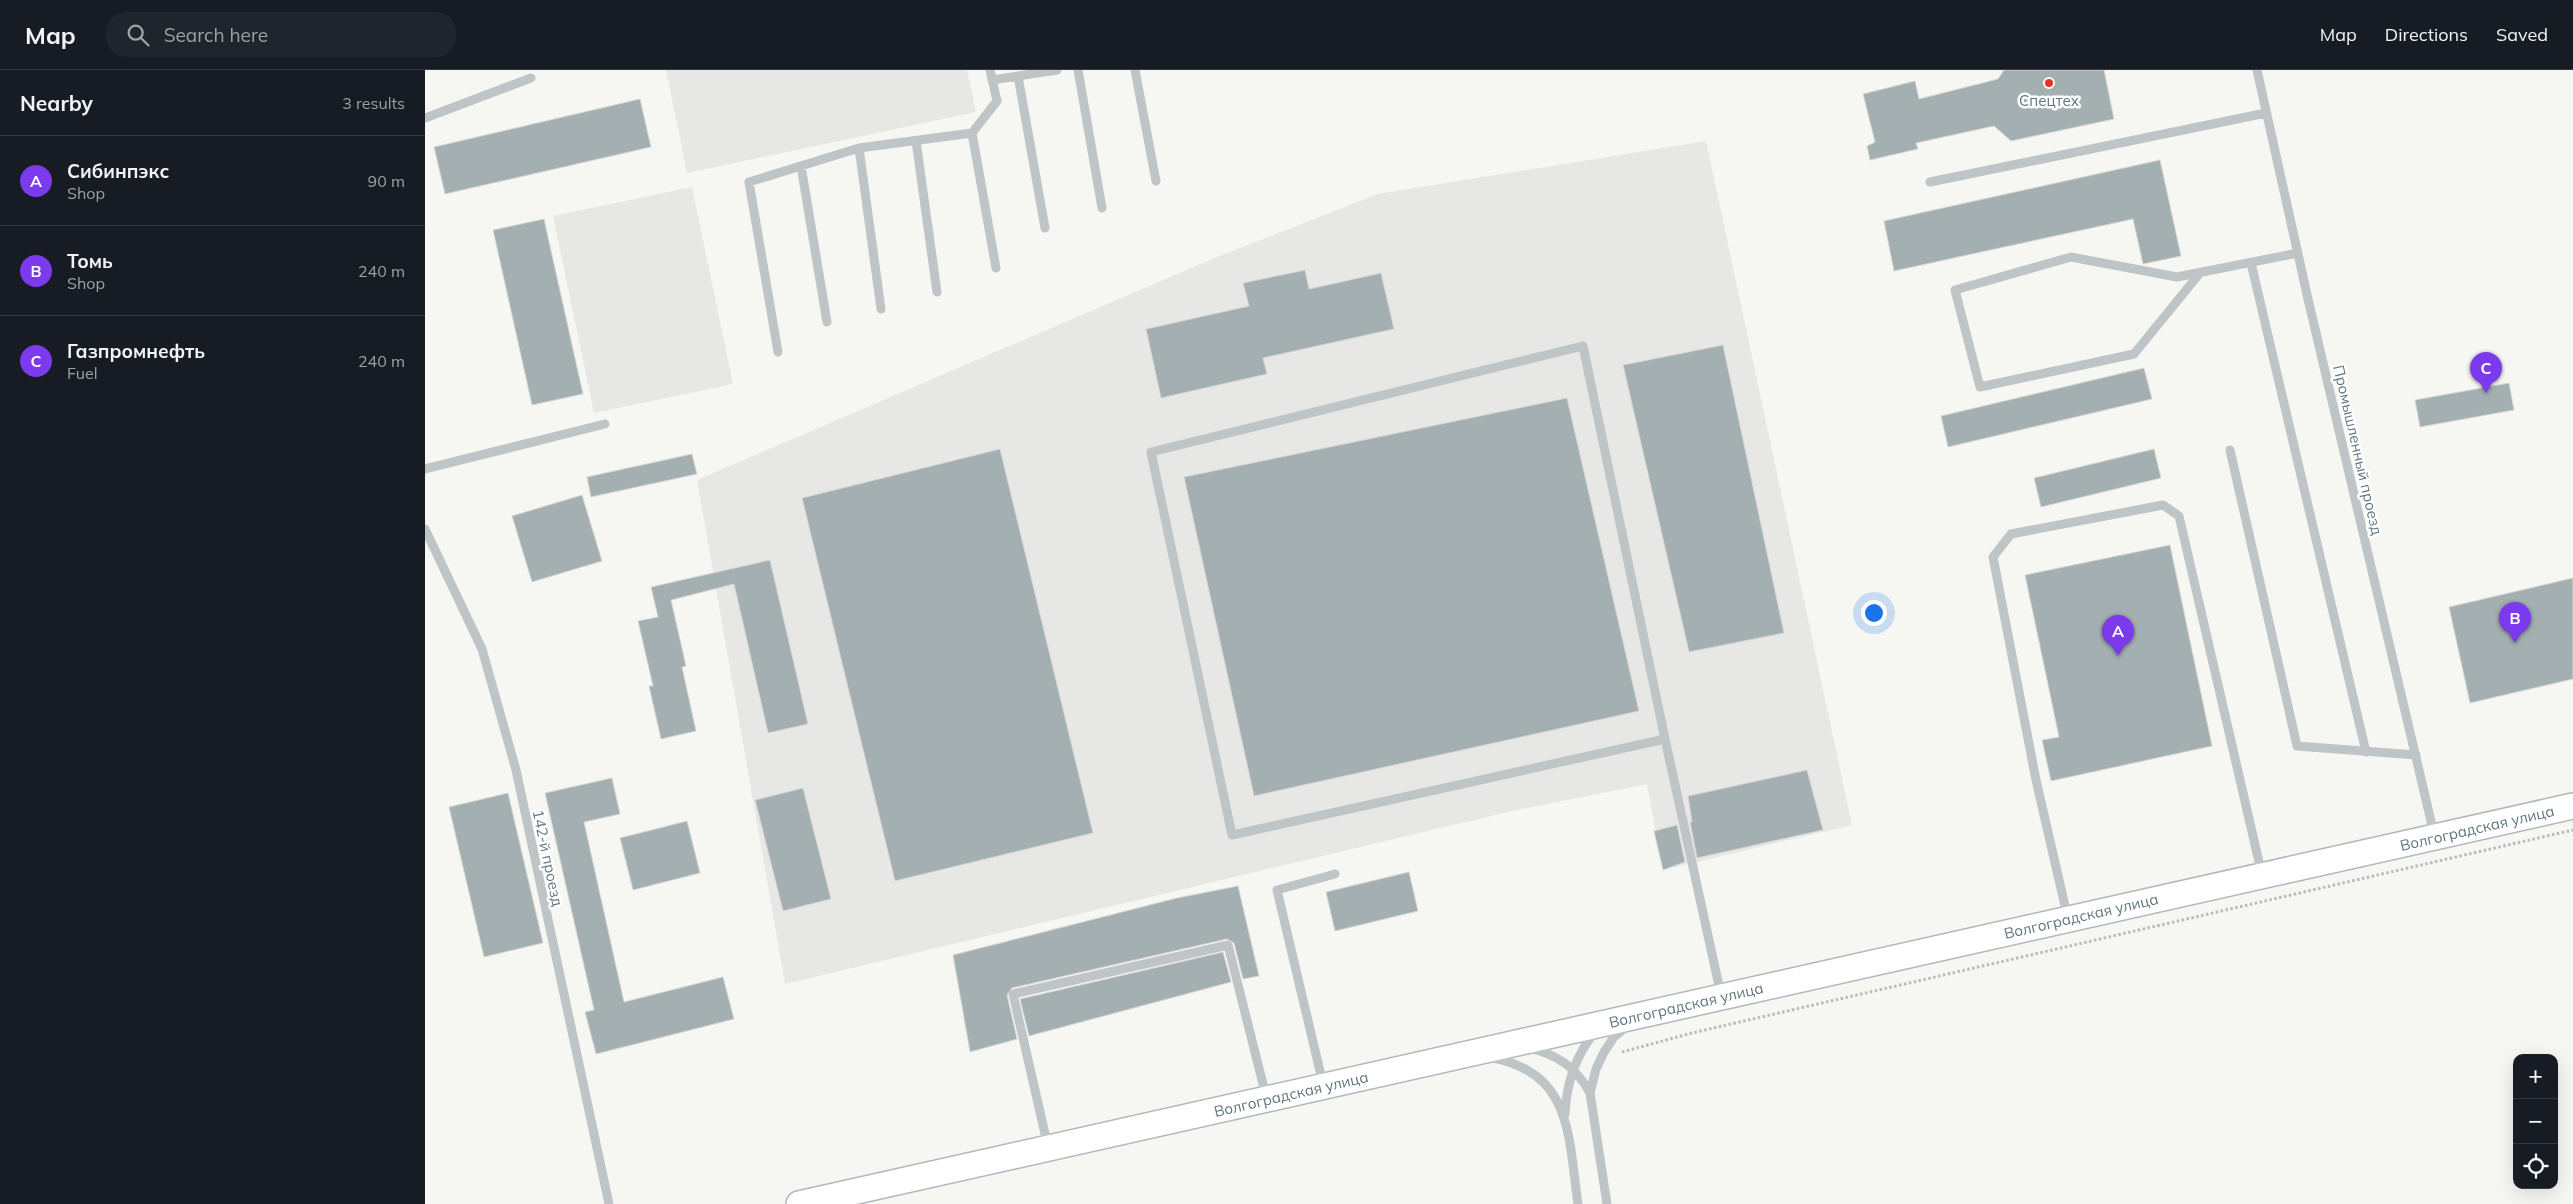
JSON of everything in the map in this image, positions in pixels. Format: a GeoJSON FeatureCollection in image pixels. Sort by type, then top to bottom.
{"type":"FeatureCollection","features":[{"type":"Feature","properties":{"kind":"main road","name":"Волгоградская улица"},"geometry":{"type":"LineString","coordinates":[[808,1203],[2573,806]]}},
{"type":"Feature","properties":{"kind":"lane"},"geometry":{"type":"LineString","coordinates":[[778,352],[749,182],[859,148],[972,133],[997,101],[989,70]]}},
{"type":"Feature","properties":{"kind":"lane"},"geometry":{"type":"LineString","coordinates":[[992,80],[1057,70]]}},
{"type":"Feature","properties":{"kind":"lane"},"geometry":{"type":"LineString","coordinates":[[1078,70],[1101,208]]}},
{"type":"Feature","properties":{"kind":"lane"},"geometry":{"type":"LineString","coordinates":[[1135,70],[1156,181]]}},
{"type":"Feature","properties":{"kind":"lane","name":"Промышленный проезд"},"geometry":{"type":"LineString","coordinates":[[2257,70],[2435,837]]}},
{"type":"Feature","properties":{"kind":"lane"},"geometry":{"type":"LineString","coordinates":[[1018,76],[1045,228]]}},
{"type":"Feature","properties":{"kind":"lane"},"geometry":{"type":"LineString","coordinates":[[425,118],[531,78]]}},
{"type":"Feature","properties":{"kind":"lane"},"geometry":{"type":"LineString","coordinates":[[1930,182],[2266,113]]}},
{"type":"Feature","properties":{"kind":"lane"},"geometry":{"type":"LineString","coordinates":[[972,133],[995,268]]}},
{"type":"Feature","properties":{"kind":"lane"},"geometry":{"type":"LineString","coordinates":[[916,140],[937,292]]}},
{"type":"Feature","properties":{"kind":"lane"},"geometry":{"type":"LineString","coordinates":[[859,148],[881,309]]}},
{"type":"Feature","properties":{"kind":"lane"},"geometry":{"type":"LineString","coordinates":[[801,166],[827,322]]}},
{"type":"Feature","properties":{"kind":"lane"},"geometry":{"type":"LineString","coordinates":[[2200,272],[2134,354],[1980,387],[1955,290],[2071,257],[2177,277],[2200,272],[2298,253]]}},
{"type":"Feature","properties":{"kind":"lane"},"geometry":{"type":"LineString","coordinates":[[2251,262],[2365,752]]}},
{"type":"Feature","properties":{"kind":"lane"},"geometry":{"type":"LineString","coordinates":[[1665,739],[1232,835],[1151,452],[1583,346],[1721,997]]}},
{"type":"Feature","properties":{"kind":"lane"},"geometry":{"type":"LineString","coordinates":[[425,469],[605,424]]}},
{"type":"Feature","properties":{"kind":"lane"},"geometry":{"type":"LineString","coordinates":[[2230,450],[2297,746],[2416,755]]}},
{"type":"Feature","properties":{"kind":"lane"},"geometry":{"type":"LineString","coordinates":[[2068,919],[2036,780],[1993,557],[2011,534],[2163,504],[2179,516],[2262,876]]}},
{"type":"Feature","properties":{"kind":"lane","name":"142-й проезд"},"geometry":{"type":"LineString","coordinates":[[425,529],[482,649],[516,770],[609,1204]]}},
{"type":"Feature","properties":{"kind":"lane"},"geometry":{"type":"LineString","coordinates":[[1324,1086],[1277,890],[1335,874]]}},
{"type":"Feature","properties":{"kind":"lane"},"geometry":{"type":"LineString","coordinates":[[1049,1148],[1013,994],[1228,944],[1267,1099]]}},
{"type":"Feature","properties":{"kind":"lane"},"geometry":{"type":"LineString","coordinates":[[1607,1204],[1590,1093],[1596,1069],[1614,1037],[1645,1014]]}},
{"type":"Feature","properties":{"kind":"lane"},"geometry":{"type":"LineString","coordinates":[[1578,1204],[1565,1115],[1567,1090],[1587,1040],[1601,1024]]}},
{"type":"Feature","properties":{"kind":"lane"},"geometry":{"type":"LineString","coordinates":[[1500,1047],[1529,1047],[1548,1052],[1574,1069],[1590,1093]]}},
{"type":"Feature","properties":{"kind":"lane"},"geometry":{"type":"LineString","coordinates":[[1467,1054],[1492,1058],[1531,1072],[1554,1094],[1565,1115]]}},
{"type":"Feature","properties":{"kind":"path"},"geometry":{"type":"LineString","coordinates":[[1619,1057],[1623,1050],[1692,1033],[2573,830]]}},
{"type":"Feature","properties":{"kind":"shaded area"},"geometry":{"type":"Polygon","coordinates":[[[666,70],[967,70],[976,112],[687,173],[666,70]]]}},
{"type":"Feature","properties":{"kind":"shaded area"},"geometry":{"type":"Polygon","coordinates":[[[1706,141],[1852,825],[1663,870],[1647,784],[1512,811],[785,984],[697,480],[1217,257],[1378,194],[1706,141]]]}},
{"type":"Feature","properties":{"kind":"shaded area"},"geometry":{"type":"Polygon","coordinates":[[[692,187],[733,384],[594,413],[553,216],[692,187]]]}},
{"type":"Feature","properties":{"kind":"building"},"geometry":{"type":"Polygon","coordinates":[[[2004,70],[2104,70],[2114,119],[2011,141],[1994,126],[1916,143],[1918,149],[1870,160],[1867,146],[1875,142],[1863,94],[1915,81],[1919,99],[1998,79],[2004,70]]]}},
{"type":"Feature","properties":{"kind":"building"},"geometry":{"type":"Polygon","coordinates":[[[640,99],[651,147],[445,194],[434,147],[640,99]]]}},
{"type":"Feature","properties":{"kind":"building"},"geometry":{"type":"Polygon","coordinates":[[[2160,160],[2181,256],[2143,264],[2133,219],[1894,271],[1884,221],[2160,160]]]}},
{"type":"Feature","properties":{"kind":"building"},"geometry":{"type":"Polygon","coordinates":[[[544,219],[583,394],[532,405],[493,230],[544,219]]]}},
{"type":"Feature","properties":{"kind":"building"},"geometry":{"type":"Polygon","coordinates":[[[1305,270],[1309,289],[1381,273],[1394,329],[1263,358],[1267,374],[1161,398],[1146,329],[1249,306],[1243,283],[1305,270]]]}},
{"type":"Feature","properties":{"kind":"building"},"geometry":{"type":"Polygon","coordinates":[[[1723,345],[1784,633],[1689,652],[1623,365],[1723,345]]]}},
{"type":"Feature","properties":{"kind":"building"},"geometry":{"type":"Polygon","coordinates":[[[2144,368],[2152,399],[1948,447],[1941,416],[2144,368]]]}},
{"type":"Feature","properties":{"kind":"building"},"geometry":{"type":"Polygon","coordinates":[[[2509,383],[2514,410],[2420,427],[2415,400],[2509,383]]]}},
{"type":"Feature","properties":{"kind":"building"},"geometry":{"type":"Polygon","coordinates":[[[1567,398],[1639,711],[1254,796],[1184,477],[1567,398]]]}},
{"type":"Feature","properties":{"kind":"building"},"geometry":{"type":"Polygon","coordinates":[[[1000,449],[1093,833],[895,881],[802,498],[1000,449]]]}},
{"type":"Feature","properties":{"kind":"building"},"geometry":{"type":"Polygon","coordinates":[[[2154,449],[2161,478],[2041,507],[2034,478],[2154,449]]]}},
{"type":"Feature","properties":{"kind":"building"},"geometry":{"type":"Polygon","coordinates":[[[692,454],[697,474],[591,497],[587,477],[692,454]]]}},
{"type":"Feature","properties":{"kind":"building"},"geometry":{"type":"Polygon","coordinates":[[[582,495],[602,561],[532,582],[512,516],[582,495]]]}},
{"type":"Feature","properties":{"kind":"building"},"geometry":{"type":"Polygon","coordinates":[[[2170,545],[2212,746],[2051,781],[2042,740],[2059,737],[2025,575],[2170,545]]]}},
{"type":"Feature","properties":{"kind":"building"},"geometry":{"type":"Polygon","coordinates":[[[770,560],[808,724],[768,733],[734,584],[671,600],[686,666],[682,667],[696,731],[661,739],[649,686],[653,686],[638,621],[658,617],[651,587],[770,560]]]}},
{"type":"Feature","properties":{"kind":"building"},"geometry":{"type":"Polygon","coordinates":[[[2573,578],[2573,679],[2470,703],[2449,607],[2573,578]]]}},
{"type":"Feature","properties":{"kind":"building"},"geometry":{"type":"Polygon","coordinates":[[[1807,770],[1823,830],[1697,858],[1690,822],[1692,822],[1688,796],[1807,770]]]}},
{"type":"Feature","properties":{"kind":"building"},"geometry":{"type":"Polygon","coordinates":[[[612,778],[620,814],[584,822],[624,1002],[723,977],[734,1019],[596,1054],[585,1012],[594,1010],[545,793],[612,778]]]}},
{"type":"Feature","properties":{"kind":"building"},"geometry":{"type":"Polygon","coordinates":[[[803,788],[831,899],[783,911],[755,800],[803,788]]]}},
{"type":"Feature","properties":{"kind":"building"},"geometry":{"type":"Polygon","coordinates":[[[508,793],[543,943],[484,957],[449,807],[508,793]]]}},
{"type":"Feature","properties":{"kind":"building"},"geometry":{"type":"Polygon","coordinates":[[[687,821],[700,873],[633,890],[620,838],[687,821]]]}},
{"type":"Feature","properties":{"kind":"building"},"geometry":{"type":"Polygon","coordinates":[[[1677,825],[1685,862],[1663,870],[1654,831],[1677,825]]]}},
{"type":"Feature","properties":{"kind":"building"},"geometry":{"type":"Polygon","coordinates":[[[1409,872],[1418,911],[1335,931],[1326,892],[1409,872]]]}},
{"type":"Feature","properties":{"kind":"building"},"geometry":{"type":"Polygon","coordinates":[[[1238,886],[1259,976],[1243,979],[1234,943],[1227,939],[1012,988],[1007,995],[1017,1039],[970,1052],[953,955],[1177,898],[1238,886]]]}},
{"type":"Feature","properties":{"kind":"building"},"geometry":{"type":"Polygon","coordinates":[[[1223,952],[1231,982],[1029,1036],[1020,999],[1223,952]]]}},
{"type":"Feature","properties":{"kind":"place","name":"Спецтех"},"geometry":{"type":"Point","coordinates":[2049,83]}},
{"type":"Feature","properties":{"kind":"place","name":"Газпромнефть"},"geometry":{"type":"Point","coordinates":[2486,393]}},
{"type":"Feature","properties":{"kind":"place","name":"Томь"},"geometry":{"type":"Point","coordinates":[2515,643]}},
{"type":"Feature","properties":{"kind":"place","name":"Сибинпэкс"},"geometry":{"type":"Point","coordinates":[2118,656]}}]}
